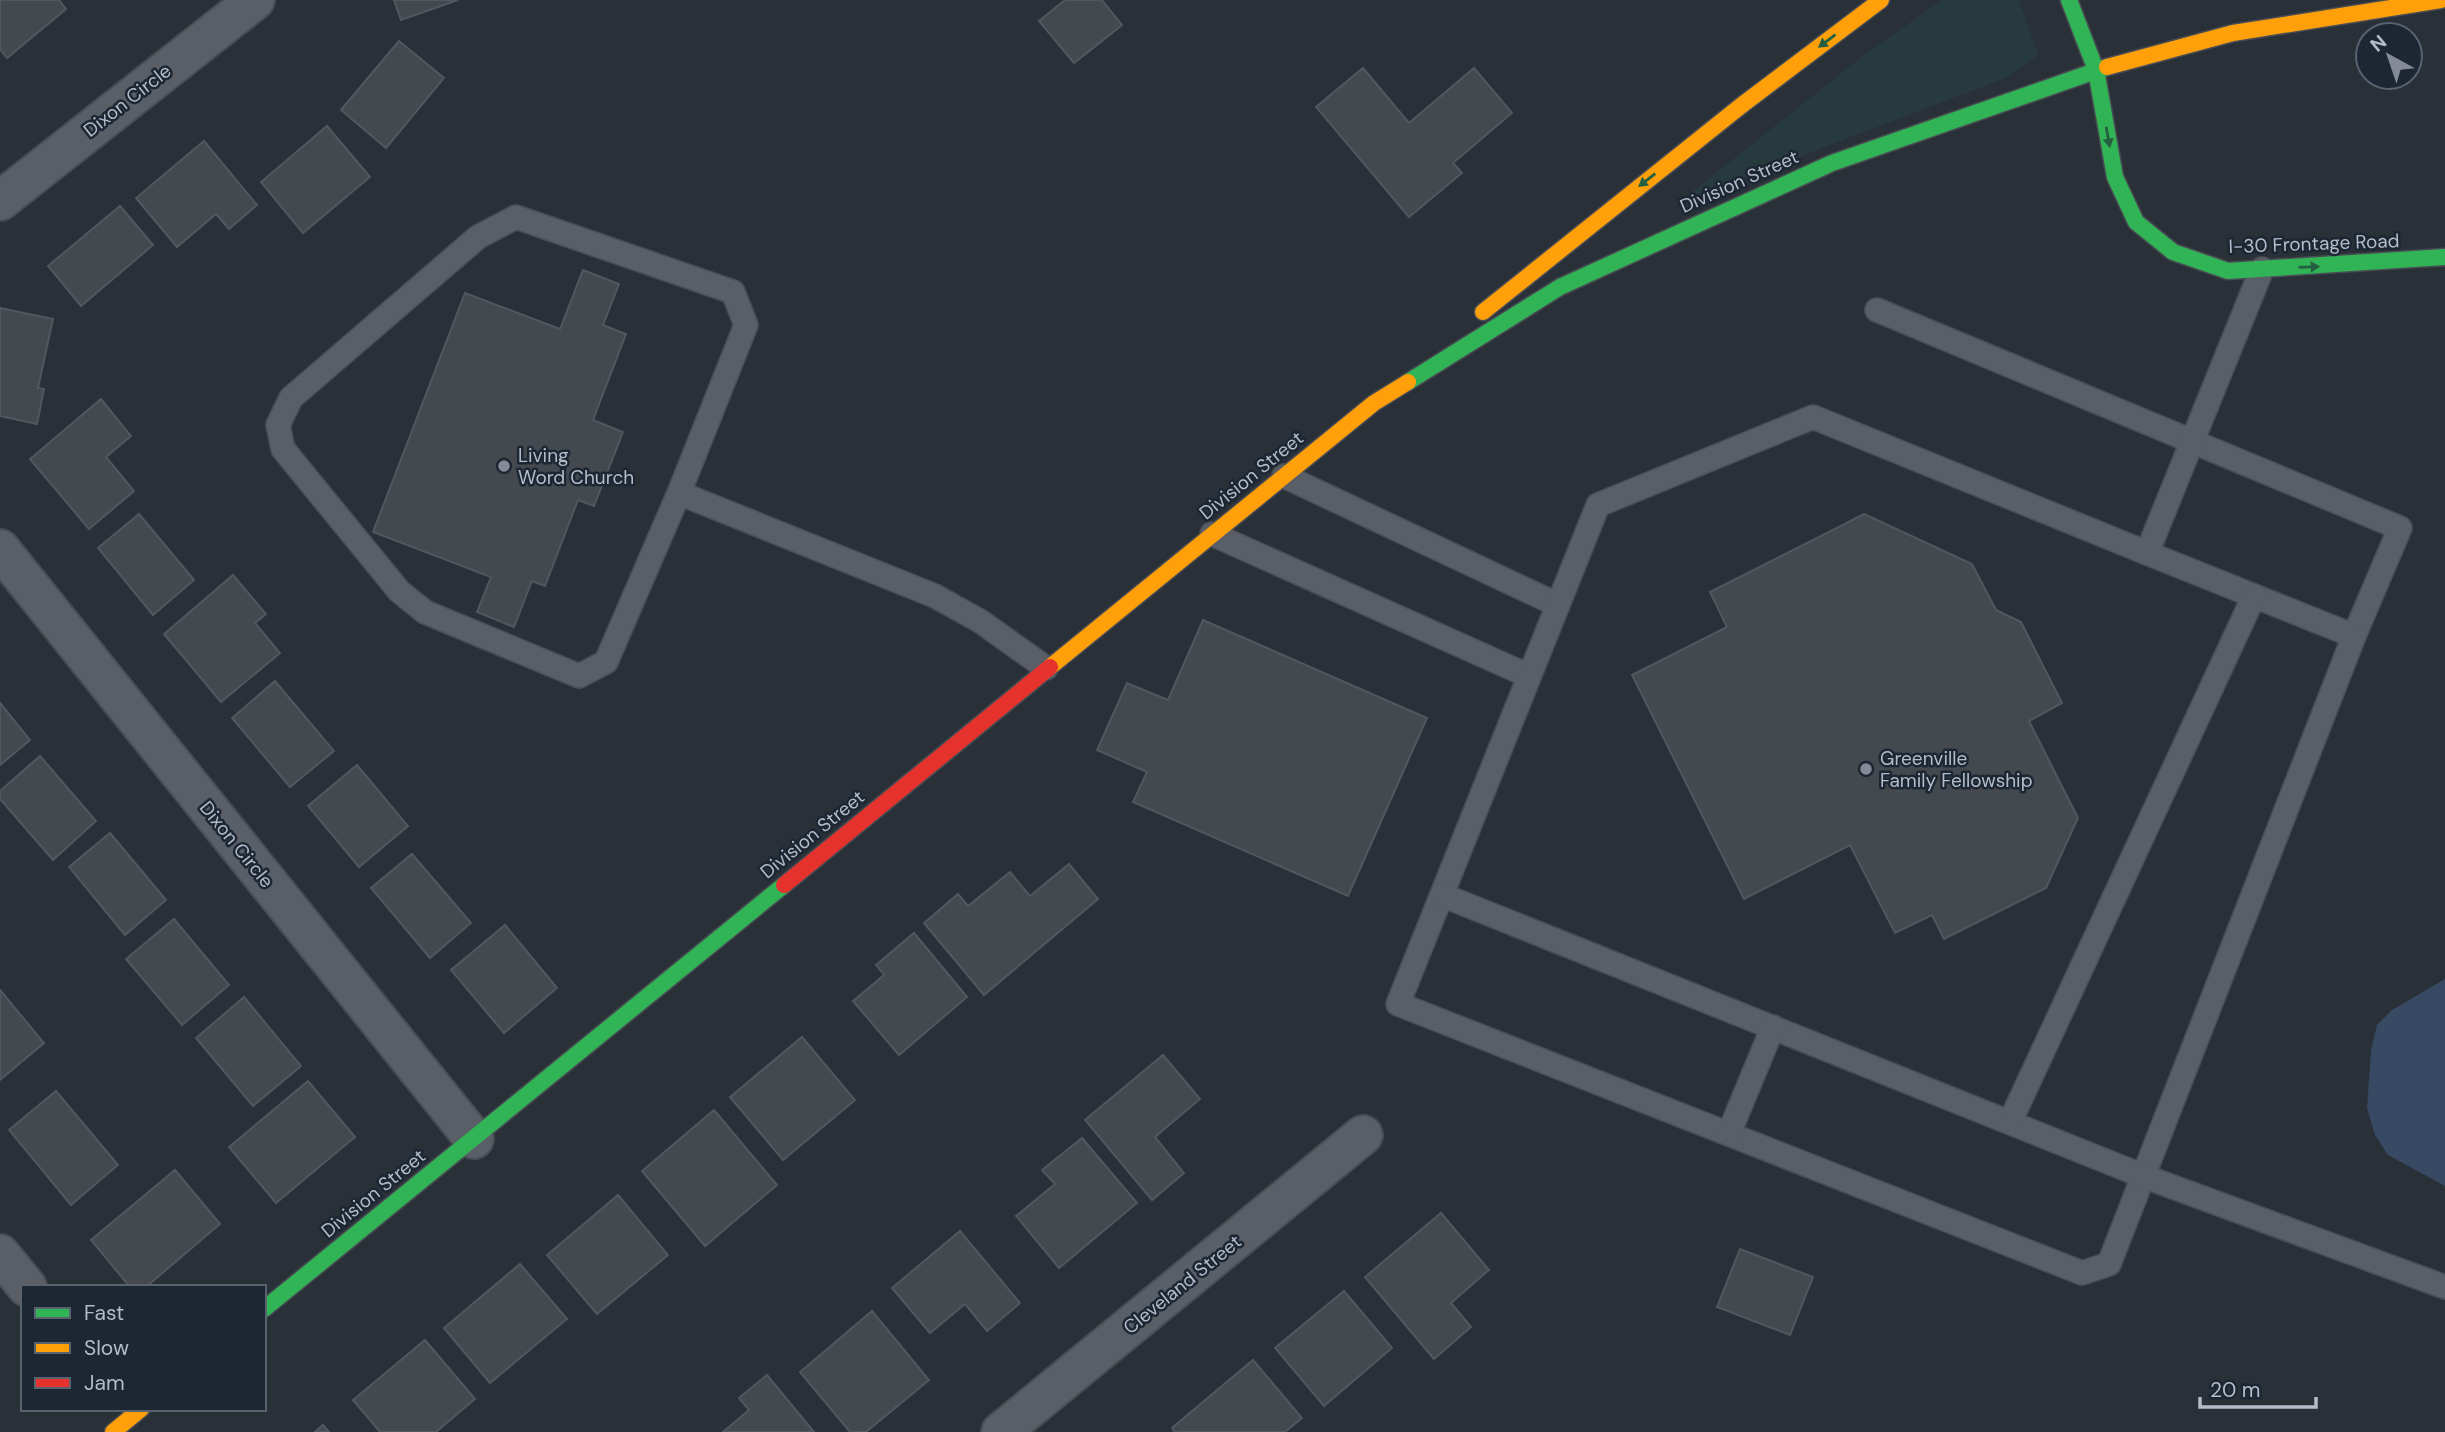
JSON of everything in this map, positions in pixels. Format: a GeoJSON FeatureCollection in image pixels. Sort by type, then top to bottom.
{"type":"FeatureCollection","features":[{"type":"Feature","properties":{"kind":"street","name":"Dixon Circle"},"geometry":{"type":"LineString","coordinates":[[0,201],[255,0]]}},
{"type":"Feature","properties":{"kind":"street"},"geometry":{"type":"LineString","coordinates":[[1374,403],[1544,261],[1881,0]]}},
{"type":"Feature","properties":{"kind":"street","name":"I-30 Frontage Road"},"geometry":{"type":"LineString","coordinates":[[2069,0],[2096,70],[2115,177],[2136,222],[2172,251],[2228,271],[2445,257]]}},
{"type":"Feature","properties":{"kind":"street","name":"Division Street"},"geometry":{"type":"LineString","coordinates":[[266,1307],[1046,668],[1374,403],[1560,287],[1832,163],[2096,70],[2233,33],[2441,0]]}},
{"type":"Feature","properties":{"kind":"street","name":"Dixon Circle"},"geometry":{"type":"LineString","coordinates":[[0,549],[474,1139]]}},
{"type":"Feature","properties":{"kind":"street","name":"Cleveland Street"},"geometry":{"type":"LineString","coordinates":[[1001,1432],[1363,1135]]}},
{"type":"Feature","properties":{"kind":"street"},"geometry":{"type":"LineString","coordinates":[[0,1254],[25,1285]]}},
{"type":"Feature","properties":{"kind":"lane"},"geometry":{"type":"LineString","coordinates":[[516,217],[733,292],[746,325],[679,493],[606,662],[579,676],[425,612],[399,591],[283,449],[278,425],[291,398],[478,237],[516,217]]}},
{"type":"Feature","properties":{"kind":"lane"},"geometry":{"type":"LineString","coordinates":[[2147,553],[2262,269]]}},
{"type":"Feature","properties":{"kind":"lane"},"geometry":{"type":"LineString","coordinates":[[1877,310],[2400,528],[2354,636],[2109,1264],[2081,1273],[1398,1004],[1598,505],[1813,417],[2354,636]]}},
{"type":"Feature","properties":{"kind":"lane"},"geometry":{"type":"LineString","coordinates":[[1284,476],[1558,605]]}},
{"type":"Feature","properties":{"kind":"lane"},"geometry":{"type":"LineString","coordinates":[[679,493],[935,596],[979,621],[1046,668]]}},
{"type":"Feature","properties":{"kind":"lane"},"geometry":{"type":"LineString","coordinates":[[1212,534],[1530,676]]}},
{"type":"Feature","properties":{"kind":"lane"},"geometry":{"type":"LineString","coordinates":[[2010,1122],[2254,596]]}},
{"type":"Feature","properties":{"kind":"lane"},"geometry":{"type":"LineString","coordinates":[[1442,895],[2143,1176],[2445,1287]]}},
{"type":"Feature","properties":{"kind":"lane"},"geometry":{"type":"LineString","coordinates":[[1729,1133],[1773,1027]]}},
{"type":"Feature","properties":{"kind":"green space"},"geometry":{"type":"Polygon","coordinates":[[[1942,0],[2019,0],[2038,55],[2008,77],[1678,203],[1864,55],[1942,0]]]}},
{"type":"Feature","properties":{"kind":"water"},"geometry":{"type":"Polygon","coordinates":[[[2445,979],[2445,1186],[2388,1155],[2375,1135],[2367,1108],[2371,1050],[2377,1025],[2392,1010],[2445,979]]]}},
{"type":"Feature","properties":{"kind":"building"},"geometry":{"type":"Polygon","coordinates":[[[0,0],[59,0],[66,9],[7,58],[0,49],[0,0]]]}},
{"type":"Feature","properties":{"kind":"building"},"geometry":{"type":"Polygon","coordinates":[[[394,0],[458,0],[401,20],[394,0]]]}},
{"type":"Feature","properties":{"kind":"building"},"geometry":{"type":"Polygon","coordinates":[[[1065,0],[1102,0],[1122,25],[1074,63],[1039,21],[1065,0]]]}},
{"type":"Feature","properties":{"kind":"building"},"geometry":{"type":"Polygon","coordinates":[[[399,41],[444,78],[386,148],[341,110],[399,41]]]}},
{"type":"Feature","properties":{"kind":"building"},"geometry":{"type":"Polygon","coordinates":[[[1363,68],[1409,123],[1474,68],[1512,113],[1453,163],[1462,173],[1409,217],[1316,107],[1363,68]]]}},
{"type":"Feature","properties":{"kind":"building"},"geometry":{"type":"Polygon","coordinates":[[[327,126],[370,177],[303,233],[261,182],[327,126]]]}},
{"type":"Feature","properties":{"kind":"building"},"geometry":{"type":"Polygon","coordinates":[[[204,141],[257,205],[229,229],[216,214],[177,247],[136,198],[204,141]]]}},
{"type":"Feature","properties":{"kind":"building"},"geometry":{"type":"Polygon","coordinates":[[[120,206],[153,245],[81,306],[48,266],[120,206]]]}},
{"type":"Feature","properties":{"kind":"building","name":"Living Word Church"},"geometry":{"type":"Polygon","coordinates":[[[583,270],[619,284],[603,325],[626,334],[593,420],[623,432],[594,506],[578,500],[545,586],[532,581],[514,627],[477,612],[491,577],[373,532],[465,293],[560,329],[583,270]]]}},
{"type":"Feature","properties":{"kind":"building"},"geometry":{"type":"Polygon","coordinates":[[[0,308],[53,319],[38,388],[44,389],[37,424],[0,416],[0,308]]]}},
{"type":"Feature","properties":{"kind":"building"},"geometry":{"type":"Polygon","coordinates":[[[101,399],[131,436],[106,457],[134,491],[89,529],[30,459],[101,399]]]}},
{"type":"Feature","properties":{"kind":"building"},"geometry":{"type":"Polygon","coordinates":[[[139,514],[194,580],[153,615],[98,548],[139,514]]]}},
{"type":"Feature","properties":{"kind":"building","name":"Greenville Family Fellowship"},"geometry":{"type":"Polygon","coordinates":[[[1864,514],[1972,564],[1996,610],[2021,622],[2062,703],[2029,721],[2078,818],[2046,888],[1944,939],[1932,915],[1895,933],[1850,845],[1744,899],[1632,675],[1727,627],[1710,592],[1864,514]]]}},
{"type":"Feature","properties":{"kind":"building"},"geometry":{"type":"Polygon","coordinates":[[[233,575],[266,614],[255,623],[280,653],[221,702],[164,634],[233,575]]]}},
{"type":"Feature","properties":{"kind":"building"},"geometry":{"type":"Polygon","coordinates":[[[1203,620],[1427,718],[1348,896],[1133,802],[1147,772],[1097,750],[1127,683],[1168,700],[1203,620]]]}},
{"type":"Feature","properties":{"kind":"building"},"geometry":{"type":"Polygon","coordinates":[[[275,681],[334,751],[290,787],[232,718],[275,681]]]}},
{"type":"Feature","properties":{"kind":"building"},"geometry":{"type":"Polygon","coordinates":[[[0,703],[30,740],[0,765],[0,703]]]}},
{"type":"Feature","properties":{"kind":"building"},"geometry":{"type":"Polygon","coordinates":[[[40,756],[96,821],[53,860],[0,799],[0,791],[40,756]]]}},
{"type":"Feature","properties":{"kind":"building"},"geometry":{"type":"Polygon","coordinates":[[[357,765],[408,826],[359,867],[308,806],[357,765]]]}},
{"type":"Feature","properties":{"kind":"building"},"geometry":{"type":"Polygon","coordinates":[[[110,833],[166,900],[125,935],[69,867],[110,833]]]}},
{"type":"Feature","properties":{"kind":"building"},"geometry":{"type":"Polygon","coordinates":[[[412,854],[471,923],[430,958],[371,888],[412,854]]]}},
{"type":"Feature","properties":{"kind":"building"},"geometry":{"type":"Polygon","coordinates":[[[1069,864],[1098,899],[984,995],[924,923],[958,894],[968,906],[1010,872],[1030,896],[1069,864]]]}},
{"type":"Feature","properties":{"kind":"building"},"geometry":{"type":"Polygon","coordinates":[[[174,919],[229,985],[182,1025],[126,959],[174,919]]]}},
{"type":"Feature","properties":{"kind":"building"},"geometry":{"type":"Polygon","coordinates":[[[505,925],[557,988],[504,1033],[451,970],[505,925]]]}},
{"type":"Feature","properties":{"kind":"building"},"geometry":{"type":"Polygon","coordinates":[[[914,933],[967,997],[899,1055],[853,1001],[884,975],[876,965],[914,933]]]}},
{"type":"Feature","properties":{"kind":"building"},"geometry":{"type":"Polygon","coordinates":[[[0,990],[44,1043],[0,1080],[0,990]]]}},
{"type":"Feature","properties":{"kind":"building"},"geometry":{"type":"Polygon","coordinates":[[[244,997],[301,1066],[253,1106],[196,1038],[244,997]]]}},
{"type":"Feature","properties":{"kind":"building"},"geometry":{"type":"Polygon","coordinates":[[[802,1037],[855,1100],[783,1160],[730,1097],[802,1037]]]}},
{"type":"Feature","properties":{"kind":"building"},"geometry":{"type":"Polygon","coordinates":[[[1163,1055],[1200,1099],[1155,1137],[1184,1173],[1152,1200],[1085,1120],[1163,1055]]]}},
{"type":"Feature","properties":{"kind":"building"},"geometry":{"type":"Polygon","coordinates":[[[308,1081],[355,1137],[276,1203],[229,1147],[308,1081]]]}},
{"type":"Feature","properties":{"kind":"building"},"geometry":{"type":"Polygon","coordinates":[[[56,1091],[118,1165],[71,1205],[9,1130],[56,1091]]]}},
{"type":"Feature","properties":{"kind":"building"},"geometry":{"type":"Polygon","coordinates":[[[714,1110],[777,1185],[705,1246],[642,1171],[714,1110]]]}},
{"type":"Feature","properties":{"kind":"building"},"geometry":{"type":"Polygon","coordinates":[[[1082,1138],[1137,1203],[1059,1268],[1016,1216],[1055,1184],[1042,1170],[1082,1138]]]}},
{"type":"Feature","properties":{"kind":"building"},"geometry":{"type":"Polygon","coordinates":[[[175,1170],[220,1224],[148,1285],[128,1285],[91,1240],[175,1170]]]}},
{"type":"Feature","properties":{"kind":"building"},"geometry":{"type":"Polygon","coordinates":[[[618,1195],[668,1255],[597,1314],[547,1255],[618,1195]]]}},
{"type":"Feature","properties":{"kind":"building"},"geometry":{"type":"Polygon","coordinates":[[[1441,1213],[1489,1270],[1451,1303],[1471,1327],[1434,1359],[1365,1277],[1441,1213]]]}},
{"type":"Feature","properties":{"kind":"building"},"geometry":{"type":"Polygon","coordinates":[[[960,1231],[1020,1303],[987,1331],[965,1304],[930,1333],[892,1288],[960,1231]]]}},
{"type":"Feature","properties":{"kind":"building"},"geometry":{"type":"Polygon","coordinates":[[[1740,1249],[1813,1277],[1790,1335],[1717,1307],[1740,1249]]]}},
{"type":"Feature","properties":{"kind":"building"},"geometry":{"type":"Polygon","coordinates":[[[520,1264],[567,1319],[490,1383],[444,1328],[520,1264]]]}},
{"type":"Feature","properties":{"kind":"building"},"geometry":{"type":"Polygon","coordinates":[[[1344,1291],[1392,1348],[1324,1406],[1275,1348],[1344,1291]]]}},
{"type":"Feature","properties":{"kind":"building"},"geometry":{"type":"Polygon","coordinates":[[[872,1311],[929,1380],[866,1432],[850,1432],[800,1372],[872,1311]]]}},
{"type":"Feature","properties":{"kind":"building"},"geometry":{"type":"Polygon","coordinates":[[[425,1340],[475,1399],[436,1432],[380,1432],[353,1400],[425,1340]]]}},
{"type":"Feature","properties":{"kind":"building"},"geometry":{"type":"Polygon","coordinates":[[[1253,1360],[1302,1418],[1285,1432],[1175,1432],[1172,1428],[1253,1360]]]}},
{"type":"Feature","properties":{"kind":"building"},"geometry":{"type":"Polygon","coordinates":[[[767,1375],[814,1432],[723,1432],[749,1410],[739,1398],[767,1375]]]}},
{"type":"Feature","properties":{"kind":"building"},"geometry":{"type":"Polygon","coordinates":[[[323,1425],[329,1432],[315,1432],[323,1425]]]}},
{"type":"Feature","properties":{"kind":"traffic: fast"},"geometry":{"type":"LineString","coordinates":[[2069,0],[2096,70],[2115,177],[2136,222],[2173,252],[2228,271],[2445,257]]}},
{"type":"Feature","properties":{"kind":"traffic: fast"},"geometry":{"type":"LineString","coordinates":[[1408,382],[1560,287],[1832,163],[2107,67]]}},
{"type":"Feature","properties":{"kind":"traffic: fast"},"geometry":{"type":"LineString","coordinates":[[266,1307],[784,885]]}},
{"type":"Feature","properties":{"kind":"traffic: slow"},"geometry":{"type":"LineString","coordinates":[[1483,312],[1742,105],[1881,0]]}},
{"type":"Feature","properties":{"kind":"traffic: slow"},"geometry":{"type":"LineString","coordinates":[[2107,67],[2233,33],[2441,0]]}},
{"type":"Feature","properties":{"kind":"traffic: slow"},"geometry":{"type":"LineString","coordinates":[[1050,667],[1374,403],[1408,382]]}},
{"type":"Feature","properties":{"kind":"traffic: slow"},"geometry":{"type":"LineString","coordinates":[[113,1432],[139,1411]]}},
{"type":"Feature","properties":{"kind":"traffic: jam"},"geometry":{"type":"LineString","coordinates":[[784,885],[1050,667]]}},
{"type":"Feature","properties":{"kind":"place","name":"Living Word Church"},"geometry":{"type":"Point","coordinates":[504,466]}},
{"type":"Feature","properties":{"kind":"place","name":"Greenville Family Fellowship"},"geometry":{"type":"Point","coordinates":[1866,769]}}]}
